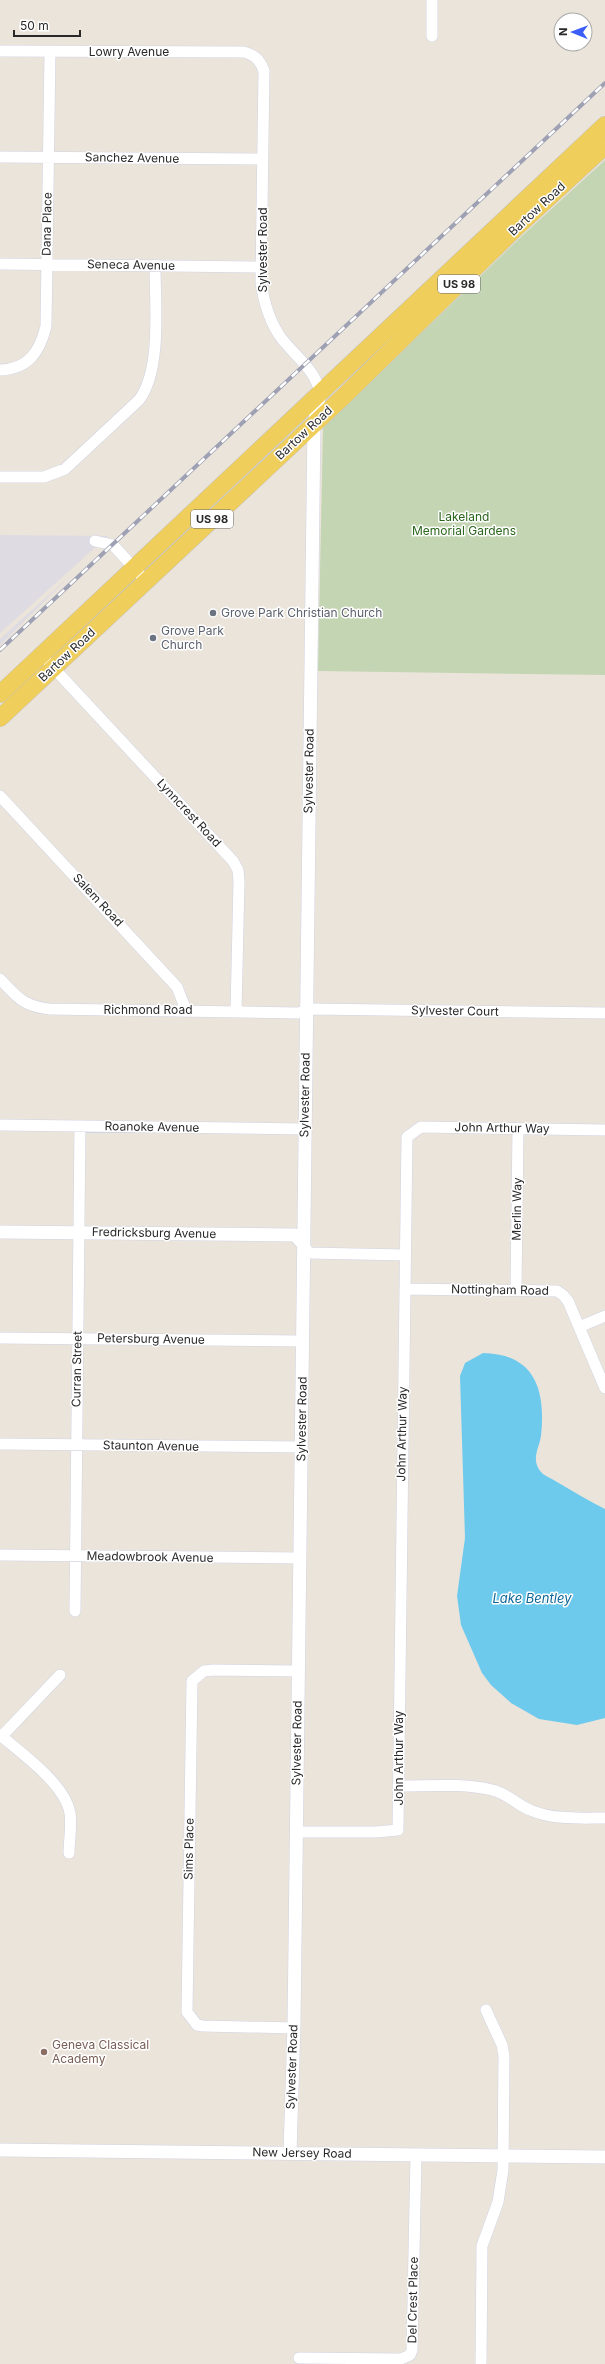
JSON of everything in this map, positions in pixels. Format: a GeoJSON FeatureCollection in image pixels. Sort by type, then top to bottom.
{"type":"FeatureCollection","features":[{"type":"Feature","properties":{"kind":"main road","name":"Bartow Road"},"geometry":{"type":"LineString","coordinates":[[0,694],[605,125]]}},
{"type":"Feature","properties":{"kind":"main road","name":"Bartow Road"},"geometry":{"type":"LineString","coordinates":[[0,718],[314,423],[517,227],[605,146]]}},
{"type":"Feature","properties":{"kind":"street"},"geometry":{"type":"LineString","coordinates":[[432,0],[432,36]]}},
{"type":"Feature","properties":{"kind":"street","name":"Lowry Avenue"},"geometry":{"type":"LineString","coordinates":[[0,51],[244,52],[253,54],[257,58]]}},
{"type":"Feature","properties":{"kind":"street","name":"Dana Place"},"geometry":{"type":"LineString","coordinates":[[0,370],[18,367],[32,357],[42,344],[46,326],[50,52]]}},
{"type":"Feature","properties":{"kind":"street","name":"Sylvester Road"},"geometry":{"type":"LineString","coordinates":[[257,58],[261,62],[264,71],[261,282],[267,312],[282,338],[314,375],[318,383],[320,394],[314,423],[305,1011],[294,2028],[290,2153]]}},
{"type":"Feature","properties":{"kind":"street","name":"Sanchez Avenue"},"geometry":{"type":"LineString","coordinates":[[0,157],[263,159]]}},
{"type":"Feature","properties":{"kind":"street","name":"Seneca Avenue"},"geometry":{"type":"LineString","coordinates":[[0,264],[47,263],[262,267]]}},
{"type":"Feature","properties":{"kind":"street"},"geometry":{"type":"LineString","coordinates":[[0,477],[44,477],[65,469],[139,400],[147,389],[154,362],[155,265]]}},
{"type":"Feature","properties":{"kind":"street"},"geometry":{"type":"LineString","coordinates":[[95,540],[113,545],[146,581]]}},
{"type":"Feature","properties":{"kind":"street","name":"Lynncrest Road"},"geometry":{"type":"LineString","coordinates":[[42,655],[234,862],[238,870],[239,881],[236,1011]]}},
{"type":"Feature","properties":{"kind":"street","name":"Salem Road"},"geometry":{"type":"LineString","coordinates":[[0,796],[177,986],[186,1010]]}},
{"type":"Feature","properties":{"kind":"street","name":"Richmond Road"},"geometry":{"type":"LineString","coordinates":[[0,979],[25,1004],[34,1007],[298,1013],[305,1011]]}},
{"type":"Feature","properties":{"kind":"street","name":"Sylvester Court"},"geometry":{"type":"LineString","coordinates":[[305,1011],[313,1009],[605,1013]]}},
{"type":"Feature","properties":{"kind":"street","name":"Roanoke Avenue"},"geometry":{"type":"LineString","coordinates":[[0,1125],[304,1129]]}},
{"type":"Feature","properties":{"kind":"street","name":"Curran Street"},"geometry":{"type":"LineString","coordinates":[[75,1611],[80,1126]]}},
{"type":"Feature","properties":{"kind":"street","name":"John Arthur Way"},"geometry":{"type":"LineString","coordinates":[[296,1832],[376,1832],[398,1830],[407,1137],[421,1127],[605,1130]]}},
{"type":"Feature","properties":{"kind":"street","name":"Merlin Way"},"geometry":{"type":"LineString","coordinates":[[516,1290],[518,1128]]}},
{"type":"Feature","properties":{"kind":"street","name":"Fredricksburg Avenue"},"geometry":{"type":"LineString","coordinates":[[0,1232],[296,1235],[303,1244]]}},
{"type":"Feature","properties":{"kind":"street"},"geometry":{"type":"LineString","coordinates":[[303,1244],[310,1253],[405,1254]]}},
{"type":"Feature","properties":{"kind":"street","name":"Nottingham Road"},"geometry":{"type":"LineString","coordinates":[[405,1289],[548,1290],[564,1295],[605,1388]]}},
{"type":"Feature","properties":{"kind":"street"},"geometry":{"type":"LineString","coordinates":[[579,1327],[605,1316]]}},
{"type":"Feature","properties":{"kind":"street","name":"Petersburg Avenue"},"geometry":{"type":"LineString","coordinates":[[0,1338],[302,1341]]}},
{"type":"Feature","properties":{"kind":"street","name":"Staunton Avenue"},"geometry":{"type":"LineString","coordinates":[[0,1444],[301,1447]]}},
{"type":"Feature","properties":{"kind":"street","name":"Meadowbrook Avenue"},"geometry":{"type":"LineString","coordinates":[[0,1555],[299,1558]]}},
{"type":"Feature","properties":{"kind":"street","name":"Sims Place"},"geometry":{"type":"LineString","coordinates":[[294,2028],[197,2025],[187,2012],[192,1681],[204,1671],[213,1670],[297,1671]]}},
{"type":"Feature","properties":{"kind":"street"},"geometry":{"type":"LineString","coordinates":[[60,1675],[1,1736],[59,1788],[66,1800],[70,1814],[69,1853]]}},
{"type":"Feature","properties":{"kind":"street"},"geometry":{"type":"LineString","coordinates":[[398,1786],[481,1788],[495,1790],[528,1810],[538,1813],[552,1816],[605,1818]]}},
{"type":"Feature","properties":{"kind":"street"},"geometry":{"type":"LineString","coordinates":[[481,2364],[482,2246],[502,2185],[504,2156],[504,2056],[502,2045],[486,2010]]}},
{"type":"Feature","properties":{"kind":"street","name":"New Jersey Road"},"geometry":{"type":"LineString","coordinates":[[0,2150],[605,2158]]}},
{"type":"Feature","properties":{"kind":"street","name":"Del Crest Place"},"geometry":{"type":"LineString","coordinates":[[299,2358],[401,2359],[410,2355],[412,2350],[416,2156]]}},
{"type":"Feature","properties":{"kind":"shaded area"},"geometry":{"type":"Polygon","coordinates":[[[0,535],[108,536],[0,633],[0,535]]]}},
{"type":"Feature","properties":{"kind":"shaded area"},"geometry":{"type":"Polygon","coordinates":[[[72,574],[0,645],[0,639],[72,574]]]}},
{"type":"Feature","properties":{"kind":"green space","name":"Lakeland Memorial Gardens"},"geometry":{"type":"Polygon","coordinates":[[[605,160],[605,675],[318,671],[323,428],[523,235],[605,160]]]}},
{"type":"Feature","properties":{"kind":"water","name":"Lake Bentley"},"geometry":{"type":"Polygon","coordinates":[[[483,1353],[501,1355],[515,1360],[526,1368],[539,1390],[542,1419],[541,1436],[536,1454],[536,1464],[538,1468],[545,1475],[605,1509],[605,1718],[577,1725],[539,1719],[511,1703],[491,1685],[482,1673],[461,1625],[457,1596],[465,1538],[460,1376],[465,1363],[483,1353]]]}},
{"type":"Feature","properties":{"kind":"railway"},"geometry":{"type":"LineString","coordinates":[[0,650],[605,83]]}},
{"type":"Feature","properties":{"kind":"place","name":"Grove Park Christian Church"},"geometry":{"type":"Point","coordinates":[213,613]}},
{"type":"Feature","properties":{"kind":"place","name":"Grove Park Church"},"geometry":{"type":"Point","coordinates":[153,638]}},
{"type":"Feature","properties":{"kind":"place","name":"Geneva Classical Academy"},"geometry":{"type":"Point","coordinates":[44,2052]}}]}
